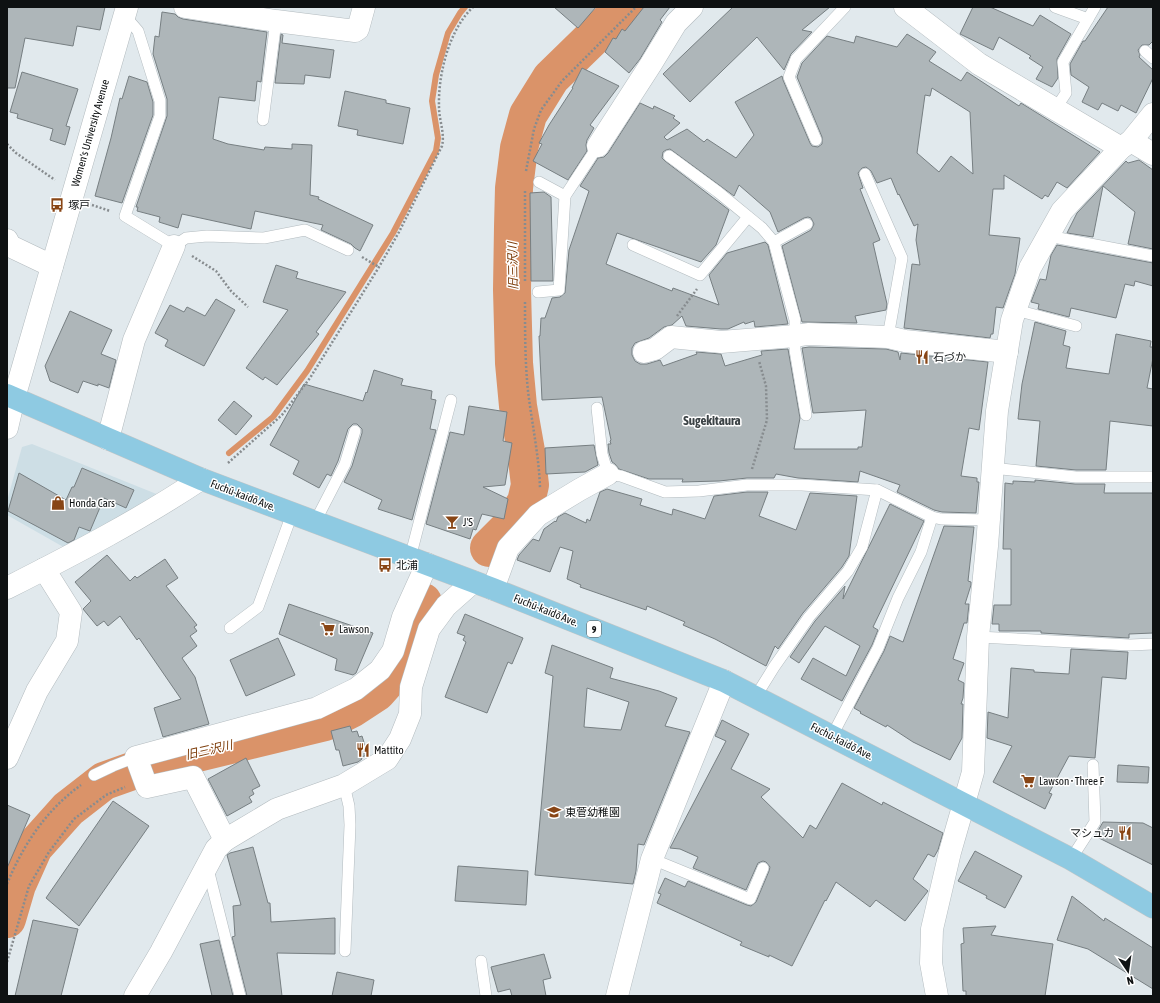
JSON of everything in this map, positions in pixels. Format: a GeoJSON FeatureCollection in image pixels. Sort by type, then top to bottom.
{"type":"FeatureCollection","features":[{"type":"Feature","properties":{"kind":"main road","name":"Fuchū-kaidō Ave."},"geometry":{"type":"LineString","coordinates":[[10,396],[201,479],[493,589],[724,681],[756,696],[1071,859],[1153,907]]}},
{"type":"Feature","properties":{"kind":"street"},"geometry":{"type":"LineString","coordinates":[[184,7],[238,11],[276,21],[355,31],[358,29],[364,7]]}},
{"type":"Feature","properties":{"kind":"street"},"geometry":{"type":"LineString","coordinates":[[598,146],[676,23],[692,7]]}},
{"type":"Feature","properties":{"kind":"street"},"geometry":{"type":"LineString","coordinates":[[905,7],[979,64],[1056,108],[1126,144],[1153,154]]}},
{"type":"Feature","properties":{"kind":"street","name":"Women's University Avenue"},"geometry":{"type":"LineString","coordinates":[[7,428],[10,396],[52,266],[126,12]]}},
{"type":"Feature","properties":{"kind":"street"},"geometry":{"type":"LineString","coordinates":[[937,996],[931,963],[932,929],[950,852],[973,772],[978,637],[992,468],[997,411],[1012,320],[1030,268],[1062,211],[1153,114]]}},
{"type":"Feature","properties":{"kind":"street"},"geometry":{"type":"LineString","coordinates":[[7,240],[10,246],[52,266]]}},
{"type":"Feature","properties":{"kind":"street"},"geometry":{"type":"LineString","coordinates":[[108,439],[134,340],[174,246]]}},
{"type":"Feature","properties":{"kind":"street"},"geometry":{"type":"LineString","coordinates":[[644,352],[656,349],[671,337],[721,342],[808,334],[888,337],[905,341],[1007,352]]}},
{"type":"Feature","properties":{"kind":"street"},"geometry":{"type":"LineString","coordinates":[[493,589],[508,548],[538,515],[608,474]]}},
{"type":"Feature","properties":{"kind":"street"},"geometry":{"type":"LineString","coordinates":[[7,588],[114,533],[168,501],[201,479]]}},
{"type":"Feature","properties":{"kind":"street"},"geometry":{"type":"LineString","coordinates":[[225,840],[194,777],[147,787],[136,757],[317,708],[356,689],[380,670],[393,651],[418,561]]}},
{"type":"Feature","properties":{"kind":"street"},"geometry":{"type":"LineString","coordinates":[[7,758],[36,691],[67,641],[71,612],[44,569]]}},
{"type":"Feature","properties":{"kind":"street"},"geometry":{"type":"LineString","coordinates":[[135,996],[161,952],[216,849],[225,840],[277,809],[344,785],[387,759],[400,739],[410,714],[411,687],[429,629],[446,606],[473,582]]}},
{"type":"Feature","properties":{"kind":"street"},"geometry":{"type":"LineString","coordinates":[[617,996],[652,858],[724,681]]}},
{"type":"Feature","properties":{"kind":"lane"},"geometry":{"type":"LineString","coordinates":[[816,140],[789,77],[796,59],[845,7]]}},
{"type":"Feature","properties":{"kind":"lane"},"geometry":{"type":"LineString","coordinates":[[1055,7],[1088,19]]}},
{"type":"Feature","properties":{"kind":"lane"},"geometry":{"type":"LineString","coordinates":[[1056,108],[1066,93],[1063,62],[1095,7]]}},
{"type":"Feature","properties":{"kind":"lane"},"geometry":{"type":"LineString","coordinates":[[126,12],[138,31],[160,101],[160,116],[125,216],[174,246],[186,238],[207,236],[264,238],[305,230],[348,250]]}},
{"type":"Feature","properties":{"kind":"lane"},"geometry":{"type":"LineString","coordinates":[[263,120],[276,21]]}},
{"type":"Feature","properties":{"kind":"lane"},"geometry":{"type":"LineString","coordinates":[[538,292],[559,290],[565,196],[598,146]]}},
{"type":"Feature","properties":{"kind":"lane"},"geometry":{"type":"LineString","coordinates":[[669,156],[718,192],[762,228],[774,242],[795,320],[795,350],[806,415]]}},
{"type":"Feature","properties":{"kind":"lane"},"geometry":{"type":"LineString","coordinates":[[865,174],[902,258],[888,337]]}},
{"type":"Feature","properties":{"kind":"lane"},"geometry":{"type":"LineString","coordinates":[[539,182],[565,196]]}},
{"type":"Feature","properties":{"kind":"lane"},"geometry":{"type":"LineString","coordinates":[[633,245],[700,275],[748,218]]}},
{"type":"Feature","properties":{"kind":"lane"},"geometry":{"type":"LineString","coordinates":[[774,242],[807,224]]}},
{"type":"Feature","properties":{"kind":"lane"},"geometry":{"type":"LineString","coordinates":[[1048,236],[1153,256]]}},
{"type":"Feature","properties":{"kind":"lane"},"geometry":{"type":"LineString","coordinates":[[1016,310],[1076,326]]}},
{"type":"Feature","properties":{"kind":"lane"},"geometry":{"type":"LineString","coordinates":[[418,561],[451,400]]}},
{"type":"Feature","properties":{"kind":"lane"},"geometry":{"type":"LineString","coordinates":[[596,408],[602,454],[608,474],[622,476],[665,492],[699,491],[747,485],[802,485],[876,490],[932,517],[941,519],[988,520]]}},
{"type":"Feature","properties":{"kind":"lane"},"geometry":{"type":"LineString","coordinates":[[315,522],[345,464],[355,431]]}},
{"type":"Feature","properties":{"kind":"lane"},"geometry":{"type":"LineString","coordinates":[[992,468],[1076,477],[1153,477]]}},
{"type":"Feature","properties":{"kind":"lane"},"geometry":{"type":"LineString","coordinates":[[756,696],[774,667],[809,618],[848,571],[862,547],[876,490]]}},
{"type":"Feature","properties":{"kind":"lane"},"geometry":{"type":"LineString","coordinates":[[230,628],[258,607],[292,514]]}},
{"type":"Feature","properties":{"kind":"lane"},"geometry":{"type":"LineString","coordinates":[[832,736],[878,648],[898,598],[921,552],[932,517]]}},
{"type":"Feature","properties":{"kind":"lane"},"geometry":{"type":"LineString","coordinates":[[978,637],[1130,645],[1153,644]]}},
{"type":"Feature","properties":{"kind":"lane"},"geometry":{"type":"LineString","coordinates":[[94,775],[136,757]]}},
{"type":"Feature","properties":{"kind":"lane"},"geometry":{"type":"LineString","coordinates":[[1071,859],[1095,822],[1093,765]]}},
{"type":"Feature","properties":{"kind":"lane"},"geometry":{"type":"LineString","coordinates":[[344,785],[349,806],[350,825],[345,951]]}},
{"type":"Feature","properties":{"kind":"lane"},"geometry":{"type":"LineString","coordinates":[[652,858],[750,899],[763,868]]}},
{"type":"Feature","properties":{"kind":"lane"},"geometry":{"type":"LineString","coordinates":[[207,867],[240,996]]}},
{"type":"Feature","properties":{"kind":"lane"},"geometry":{"type":"LineString","coordinates":[[481,961],[486,996]]}},
{"type":"Feature","properties":{"kind":"path"},"geometry":{"type":"LineString","coordinates":[[228,463],[282,415],[310,378],[399,232],[442,146],[444,138],[439,108],[440,78],[452,38],[465,15],[472,7]]}},
{"type":"Feature","properties":{"kind":"path"},"geometry":{"type":"LineString","coordinates":[[7,144],[16,153],[89,204],[125,216]]}},
{"type":"Feature","properties":{"kind":"path"},"geometry":{"type":"LineString","coordinates":[[174,246],[216,271],[231,291],[248,307]]}},
{"type":"Feature","properties":{"kind":"path"},"geometry":{"type":"LineString","coordinates":[[365,258],[379,267]]}},
{"type":"Feature","properties":{"kind":"path"},"geometry":{"type":"LineString","coordinates":[[671,337],[674,321],[702,282],[700,275]]}},
{"type":"Feature","properties":{"kind":"path"},"geometry":{"type":"LineString","coordinates":[[747,485],[766,420],[766,386],[752,340]]}},
{"type":"Feature","properties":{"kind":"path"},"geometry":{"type":"LineString","coordinates":[[7,884],[23,850],[46,816],[67,795],[94,775]]}},
{"type":"Feature","properties":{"kind":"path"},"geometry":{"type":"LineString","coordinates":[[7,962],[29,886],[49,852],[74,819],[106,795],[144,779]]}},
{"type":"Feature","properties":{"kind":"shaded area"},"geometry":{"type":"Polygon","coordinates":[[[32,444],[159,495],[67,549],[7,515],[7,501],[22,447],[32,444]]]}},
{"type":"Feature","properties":{"kind":"building"},"geometry":{"type":"Polygon","coordinates":[[[7,7],[105,7],[100,30],[77,26],[73,46],[25,38],[15,88],[7,88],[7,7]]]}},
{"type":"Feature","properties":{"kind":"building"},"geometry":{"type":"Polygon","coordinates":[[[554,7],[596,7],[578,28],[554,7]]]}},
{"type":"Feature","properties":{"kind":"building"},"geometry":{"type":"Polygon","coordinates":[[[644,7],[670,7],[660,20],[662,22],[640,59],[629,73],[605,52],[613,38],[616,39],[622,29],[625,31],[644,7]]]}},
{"type":"Feature","properties":{"kind":"building"},"geometry":{"type":"Polygon","coordinates":[[[733,7],[830,7],[802,30],[812,32],[791,54],[784,70],[757,37],[690,102],[663,74],[733,7]]]}},
{"type":"Feature","properties":{"kind":"building"},"geometry":{"type":"Polygon","coordinates":[[[973,7],[990,7],[1033,26],[1040,15],[1071,34],[1057,59],[1058,78],[1052,87],[1036,79],[1043,67],[1029,58],[1031,56],[999,37],[993,50],[960,34],[973,7]]]}},
{"type":"Feature","properties":{"kind":"building"},"geometry":{"type":"Polygon","coordinates":[[[1108,7],[1153,7],[1153,41],[1149,45],[1142,45],[1138,50],[1140,55],[1139,57],[1153,70],[1153,78],[1136,113],[1121,105],[1118,111],[1102,103],[1098,110],[1082,102],[1089,87],[1071,75],[1070,64],[1083,41],[1085,41],[1108,7]]]}},
{"type":"Feature","properties":{"kind":"building"},"geometry":{"type":"Polygon","coordinates":[[[162,12],[175,14],[183,19],[267,32],[261,82],[257,81],[255,101],[219,97],[213,139],[228,144],[264,150],[265,147],[292,149],[292,144],[312,145],[310,195],[319,197],[318,199],[373,225],[360,251],[351,244],[321,230],[323,225],[255,211],[251,229],[182,214],[178,228],[159,222],[160,217],[137,211],[138,207],[136,207],[167,116],[167,99],[153,54],[155,36],[159,37],[162,12]]]}},
{"type":"Feature","properties":{"kind":"building"},"geometry":{"type":"Polygon","coordinates":[[[281,34],[283,35],[282,43],[334,50],[330,78],[305,75],[304,84],[275,83],[281,34]]]}},
{"type":"Feature","properties":{"kind":"building"},"geometry":{"type":"Polygon","coordinates":[[[907,34],[936,52],[929,61],[961,81],[967,72],[1019,106],[1021,103],[1100,152],[1067,188],[1057,182],[1048,197],[1045,195],[1042,199],[1004,175],[1004,189],[993,189],[989,235],[1020,238],[1015,274],[1003,308],[996,307],[993,334],[991,334],[990,338],[904,328],[912,264],[920,265],[916,240],[918,224],[914,226],[891,178],[877,183],[871,171],[866,167],[862,168],[858,173],[863,188],[860,189],[880,240],[873,243],[887,304],[886,310],[855,316],[857,323],[802,322],[782,246],[811,230],[814,224],[811,218],[804,218],[778,232],[770,212],[739,185],[734,196],[670,149],[663,152],[662,158],[729,210],[716,245],[701,262],[617,233],[606,264],[672,291],[673,288],[719,305],[709,275],[727,253],[765,242],[768,245],[788,324],[755,327],[754,321],[745,324],[744,322],[728,329],[721,329],[686,326],[682,316],[672,325],[664,327],[649,338],[635,343],[632,348],[632,355],[635,361],[640,364],[647,364],[660,360],[663,366],[697,354],[696,352],[721,354],[725,366],[762,355],[761,351],[788,349],[800,418],[794,449],[858,449],[858,447],[862,447],[866,410],[813,413],[802,348],[886,349],[898,352],[900,360],[901,353],[988,362],[979,430],[969,428],[961,476],[977,478],[977,482],[979,482],[976,513],[942,512],[934,510],[897,492],[900,485],[860,471],[858,482],[798,478],[776,474],[774,478],[682,482],[683,479],[649,479],[619,469],[612,462],[609,453],[608,444],[611,444],[611,440],[602,397],[542,400],[539,336],[541,318],[545,318],[552,298],[560,297],[565,293],[569,250],[589,191],[580,186],[598,158],[604,157],[608,153],[640,103],[653,109],[654,106],[675,116],[673,118],[680,123],[664,137],[667,140],[687,129],[704,142],[707,139],[736,158],[754,135],[735,102],[782,76],[810,143],[812,146],[818,147],[822,144],[822,137],[797,77],[802,63],[827,36],[854,43],[856,36],[897,47],[907,34]],[[932,88],[930,96],[925,95],[917,153],[939,172],[951,156],[973,174],[970,112],[932,88]]]}},
{"type":"Feature","properties":{"kind":"building"},"geometry":{"type":"Polygon","coordinates":[[[582,68],[619,86],[590,125],[594,128],[587,140],[587,151],[568,180],[533,161],[542,144],[539,143],[573,88],[582,68]]]}},
{"type":"Feature","properties":{"kind":"building"},"geometry":{"type":"Polygon","coordinates":[[[22,72],[78,89],[66,126],[70,127],[65,145],[50,140],[53,129],[17,118],[18,114],[10,112],[22,72]]]}},
{"type":"Feature","properties":{"kind":"building"},"geometry":{"type":"Polygon","coordinates":[[[129,76],[147,82],[153,102],[153,115],[122,203],[95,196],[120,98],[122,99],[129,76]]]}},
{"type":"Feature","properties":{"kind":"building"},"geometry":{"type":"Polygon","coordinates":[[[345,91],[386,100],[386,103],[410,108],[403,144],[357,135],[358,130],[338,126],[345,91]]]}},
{"type":"Feature","properties":{"kind":"building"},"geometry":{"type":"Polygon","coordinates":[[[1139,160],[1153,170],[1153,249],[1128,244],[1135,212],[1103,186],[1093,237],[1067,233],[1077,213],[1126,161],[1128,163],[1139,160]]]}},
{"type":"Feature","properties":{"kind":"building"},"geometry":{"type":"Polygon","coordinates":[[[544,192],[551,197],[553,281],[531,281],[530,193],[544,192]]]}},
{"type":"Feature","properties":{"kind":"building"},"geometry":{"type":"Polygon","coordinates":[[[1057,245],[1153,263],[1153,286],[1135,281],[1134,286],[1125,284],[1116,318],[1071,308],[1069,317],[1038,309],[1039,304],[1031,302],[1040,279],[1046,280],[1051,255],[1057,245]]]}},
{"type":"Feature","properties":{"kind":"building"},"geometry":{"type":"Polygon","coordinates":[[[276,265],[298,272],[296,278],[346,292],[316,332],[319,334],[277,385],[265,377],[263,380],[246,368],[288,310],[263,302],[276,265]]]}},
{"type":"Feature","properties":{"kind":"building"},"geometry":{"type":"Polygon","coordinates":[[[216,299],[235,310],[204,366],[165,346],[168,340],[155,333],[170,305],[184,312],[187,307],[205,316],[216,299]]]}},
{"type":"Feature","properties":{"kind":"building"},"geometry":{"type":"Polygon","coordinates":[[[70,311],[112,330],[101,354],[116,360],[109,388],[83,381],[78,393],[50,381],[45,366],[70,311]]]}},
{"type":"Feature","properties":{"kind":"building"},"geometry":{"type":"Polygon","coordinates":[[[1035,322],[1066,331],[1063,345],[1070,347],[1066,368],[1109,374],[1116,334],[1151,341],[1150,347],[1153,347],[1153,358],[1147,388],[1153,389],[1153,426],[1110,421],[1106,470],[1076,470],[1036,466],[1040,421],[1018,419],[1022,384],[1035,322]]]}},
{"type":"Feature","properties":{"kind":"building"},"geometry":{"type":"Polygon","coordinates":[[[374,370],[403,379],[401,385],[432,391],[431,399],[436,400],[430,429],[436,430],[412,520],[378,509],[382,500],[344,482],[352,466],[362,433],[362,429],[357,424],[353,424],[348,429],[338,461],[331,476],[327,474],[319,488],[293,474],[299,461],[270,445],[304,384],[363,401],[374,370]]]}},
{"type":"Feature","properties":{"kind":"building"},"geometry":{"type":"Polygon","coordinates":[[[234,401],[252,416],[236,435],[218,420],[234,401]]]}},
{"type":"Feature","properties":{"kind":"building"},"geometry":{"type":"Polygon","coordinates":[[[469,406],[507,412],[503,441],[512,443],[505,485],[483,487],[508,499],[504,519],[482,514],[476,530],[473,529],[470,539],[426,524],[450,432],[464,435],[469,406]]]}},
{"type":"Feature","properties":{"kind":"building"},"geometry":{"type":"Polygon","coordinates":[[[594,445],[598,465],[585,472],[546,474],[545,448],[594,445]]]}},
{"type":"Feature","properties":{"kind":"building"},"geometry":{"type":"Polygon","coordinates":[[[82,468],[134,490],[126,508],[104,498],[90,531],[79,527],[74,540],[68,543],[8,511],[19,473],[66,500],[72,487],[74,487],[82,468]]]}},
{"type":"Feature","properties":{"kind":"building"},"geometry":{"type":"Polygon","coordinates":[[[1035,480],[1075,484],[1105,484],[1104,493],[1153,493],[1153,633],[1129,634],[1129,638],[1041,633],[1041,631],[999,631],[999,624],[992,624],[994,605],[1011,605],[1011,549],[1003,549],[1005,483],[1013,484],[1013,481],[1035,482],[1035,480]]]}},
{"type":"Feature","properties":{"kind":"building"},"geometry":{"type":"Polygon","coordinates":[[[607,489],[642,499],[640,505],[672,515],[673,509],[705,519],[714,496],[747,492],[768,492],[759,516],[796,530],[810,493],[857,496],[849,556],[842,567],[803,613],[778,649],[775,646],[766,666],[715,639],[683,625],[685,622],[647,606],[646,610],[580,587],[581,585],[567,579],[573,551],[560,547],[550,572],[517,560],[519,555],[533,539],[539,541],[544,529],[555,521],[556,522],[558,517],[565,513],[586,523],[587,519],[590,521],[600,492],[607,489]]]}},
{"type":"Feature","properties":{"kind":"building"},"geometry":{"type":"Polygon","coordinates":[[[890,504],[924,521],[873,627],[878,630],[872,645],[842,701],[801,679],[813,658],[846,676],[860,646],[825,626],[799,663],[790,657],[815,621],[845,586],[843,599],[890,504]]]}},
{"type":"Feature","properties":{"kind":"building"},"geometry":{"type":"Polygon","coordinates":[[[944,526],[974,527],[968,581],[971,582],[971,585],[965,604],[969,604],[967,623],[964,623],[953,659],[964,663],[958,680],[964,683],[961,704],[963,704],[962,738],[950,760],[913,742],[887,725],[886,727],[860,713],[861,712],[854,708],[884,651],[890,636],[903,642],[944,526]]]}},
{"type":"Feature","properties":{"kind":"building"},"geometry":{"type":"Polygon","coordinates":[[[107,555],[130,581],[135,576],[137,578],[165,559],[178,578],[166,586],[197,625],[194,627],[197,631],[190,636],[197,646],[182,658],[195,677],[209,724],[163,737],[154,708],[181,699],[139,638],[137,640],[120,616],[108,626],[104,621],[97,626],[83,609],[91,601],[75,582],[107,555]]]}},
{"type":"Feature","properties":{"kind":"building"},"geometry":{"type":"Polygon","coordinates":[[[289,604],[373,633],[356,673],[353,675],[335,670],[337,659],[279,634],[289,604]]]}},
{"type":"Feature","properties":{"kind":"building"},"geometry":{"type":"Polygon","coordinates":[[[465,614],[523,638],[512,664],[508,662],[487,713],[445,697],[466,642],[463,640],[465,636],[457,633],[465,614]]]}},
{"type":"Feature","properties":{"kind":"building"},"geometry":{"type":"Polygon","coordinates":[[[278,638],[295,675],[246,696],[230,660],[278,638]]]}},
{"type":"Feature","properties":{"kind":"building"},"geometry":{"type":"Polygon","coordinates":[[[552,645],[613,668],[610,678],[659,691],[677,698],[665,726],[690,732],[644,845],[638,844],[636,871],[633,884],[535,875],[553,676],[545,673],[552,645]],[[587,688],[584,727],[621,730],[629,702],[587,688]]]}},
{"type":"Feature","properties":{"kind":"building"},"geometry":{"type":"Polygon","coordinates":[[[1071,649],[1128,652],[1126,679],[1102,677],[1095,758],[1069,756],[1049,793],[1052,794],[1045,809],[993,782],[1012,746],[987,738],[988,712],[1008,718],[1011,668],[1034,670],[1034,672],[1069,674],[1071,649]]]}},
{"type":"Feature","properties":{"kind":"building"},"geometry":{"type":"Polygon","coordinates":[[[722,720],[749,734],[731,769],[770,789],[761,797],[803,838],[810,825],[816,829],[842,783],[882,805],[883,802],[943,833],[938,850],[934,857],[928,854],[913,879],[928,891],[905,921],[876,900],[870,907],[836,882],[826,901],[825,900],[792,966],[769,955],[769,957],[740,945],[742,942],[657,903],[661,894],[658,893],[665,878],[685,887],[688,881],[751,906],[756,902],[769,871],[770,867],[766,862],[763,861],[758,863],[746,890],[693,868],[698,857],[680,849],[670,848],[726,741],[715,736],[722,720]]]}},
{"type":"Feature","properties":{"kind":"building"},"geometry":{"type":"Polygon","coordinates":[[[350,726],[352,732],[357,731],[359,737],[362,736],[368,755],[361,757],[362,759],[358,762],[343,766],[339,750],[336,750],[331,731],[350,726]]]}},
{"type":"Feature","properties":{"kind":"building"},"geometry":{"type":"Polygon","coordinates":[[[246,758],[260,786],[252,790],[254,794],[249,797],[252,802],[227,816],[208,779],[246,758]]]}},
{"type":"Feature","properties":{"kind":"building"},"geometry":{"type":"Polygon","coordinates":[[[1118,765],[1149,767],[1148,783],[1117,782],[1118,765]]]}},
{"type":"Feature","properties":{"kind":"building"},"geometry":{"type":"Polygon","coordinates":[[[113,801],[149,826],[79,926],[46,898],[113,801]]]}},
{"type":"Feature","properties":{"kind":"building"},"geometry":{"type":"Polygon","coordinates":[[[7,805],[30,815],[7,868],[7,805]]]}},
{"type":"Feature","properties":{"kind":"building"},"geometry":{"type":"Polygon","coordinates":[[[1103,822],[1143,823],[1153,828],[1153,865],[1095,836],[1103,822]]]}},
{"type":"Feature","properties":{"kind":"building"},"geometry":{"type":"Polygon","coordinates":[[[253,847],[268,903],[270,903],[271,922],[335,918],[335,954],[277,953],[282,996],[247,996],[232,937],[235,936],[233,906],[241,905],[227,855],[253,847]]]}},
{"type":"Feature","properties":{"kind":"building"},"geometry":{"type":"Polygon","coordinates":[[[975,851],[1022,876],[1005,908],[986,898],[987,896],[958,881],[975,851]]]}},
{"type":"Feature","properties":{"kind":"building"},"geometry":{"type":"Polygon","coordinates":[[[458,866],[528,871],[526,905],[455,901],[458,866]]]}},
{"type":"Feature","properties":{"kind":"building"},"geometry":{"type":"Polygon","coordinates":[[[1072,896],[1104,921],[1105,918],[1153,948],[1153,989],[1088,949],[1057,940],[1072,896]]]}},
{"type":"Feature","properties":{"kind":"building"},"geometry":{"type":"Polygon","coordinates":[[[33,920],[78,929],[61,996],[15,996],[33,920]]]}},
{"type":"Feature","properties":{"kind":"building"},"geometry":{"type":"Polygon","coordinates":[[[996,926],[991,935],[1053,944],[1045,996],[966,996],[966,991],[963,991],[962,969],[961,944],[964,943],[963,928],[996,926]]]}},
{"type":"Feature","properties":{"kind":"building"},"geometry":{"type":"Polygon","coordinates":[[[219,940],[233,996],[212,996],[200,944],[219,940]]]}},
{"type":"Feature","properties":{"kind":"building"},"geometry":{"type":"Polygon","coordinates":[[[544,954],[551,978],[543,980],[546,996],[512,996],[510,989],[498,992],[491,967],[544,954]]]}},
{"type":"Feature","properties":{"kind":"building"},"geometry":{"type":"Polygon","coordinates":[[[337,972],[374,980],[371,996],[332,996],[337,972]]]}},
{"type":"Feature","properties":{"kind":"waterway"},"geometry":{"type":"LineString","coordinates":[[229,453],[273,417],[307,371],[393,233],[436,151],[438,138],[432,101],[436,75],[448,33],[465,7]]}},
{"type":"Feature","properties":{"kind":"waterway","name":"旧三沢川"},"geometry":{"type":"LineString","coordinates":[[489,548],[512,525],[526,502],[530,485],[518,406],[514,363],[512,290],[513,227],[514,188],[519,148],[528,115],[551,78],[624,7]]}},
{"type":"Feature","properties":{"kind":"waterway","name":"旧三沢川"},"geometry":{"type":"LineString","coordinates":[[7,919],[17,885],[34,847],[68,809],[104,781],[152,764],[325,722],[351,709],[377,692],[401,665],[423,602]]}},
{"type":"Feature","properties":{"kind":"place","name":"塚戸"},"geometry":{"type":"Point","coordinates":[57,205]}},
{"type":"Feature","properties":{"kind":"place","name":"石づか"},"geometry":{"type":"Point","coordinates":[922,357]}},
{"type":"Feature","properties":{"kind":"place","name":"Honda Cars"},"geometry":{"type":"Point","coordinates":[58,503]}},
{"type":"Feature","properties":{"kind":"place","name":"J'S"},"geometry":{"type":"Point","coordinates":[452,522]}},
{"type":"Feature","properties":{"kind":"place","name":"北浦"},"geometry":{"type":"Point","coordinates":[385,565]}},
{"type":"Feature","properties":{"kind":"place","name":"Lawson"},"geometry":{"type":"Point","coordinates":[328,629]}},
{"type":"Feature","properties":{"kind":"place","name":"Mattito"},"geometry":{"type":"Point","coordinates":[363,750]}},
{"type":"Feature","properties":{"kind":"place","name":"Lawson･Three F"},"geometry":{"type":"Point","coordinates":[1028,781]}},
{"type":"Feature","properties":{"kind":"place","name":"東菅幼稚園"},"geometry":{"type":"Point","coordinates":[554,812]}},
{"type":"Feature","properties":{"kind":"place","name":"マシュカ"},"geometry":{"type":"Point","coordinates":[1125,833]}},
{"type":"Feature","properties":{"kind":"district","name":"Sugekitaura"},"geometry":{"type":"Point","coordinates":[712,420]}}]}
